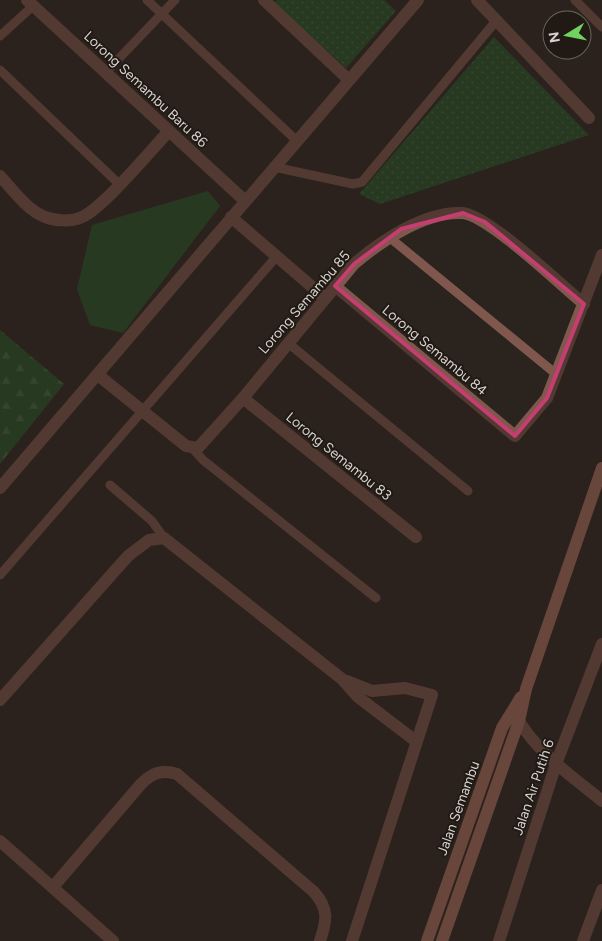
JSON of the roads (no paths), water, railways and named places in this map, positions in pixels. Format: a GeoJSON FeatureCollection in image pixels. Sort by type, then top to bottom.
{"type":"FeatureCollection","features":[{"type":"Feature","properties":{"kind":"main road","name":"Jalan Semambu"},"geometry":{"type":"LineString","coordinates":[[442,941],[520,721],[526,689],[602,468]]}},
{"type":"Feature","properties":{"kind":"main road","name":"Jalan Semambu"},"geometry":{"type":"LineString","coordinates":[[427,941],[502,728],[526,689]]}},
{"type":"Feature","properties":{"kind":"street"},"geometry":{"type":"LineString","coordinates":[[0,488],[98,375],[244,200],[418,0]]}},
{"type":"Feature","properties":{"kind":"street"},"geometry":{"type":"LineString","coordinates":[[477,0],[589,118]]}},
{"type":"Feature","properties":{"kind":"street"},"geometry":{"type":"LineString","coordinates":[[268,1],[349,80]]}},
{"type":"Feature","properties":{"kind":"street","name":"Lorong Semambu Baru 86"},"geometry":{"type":"LineString","coordinates":[[30,3],[244,200]]}},
{"type":"Feature","properties":{"kind":"street"},"geometry":{"type":"LineString","coordinates":[[0,176],[28,207],[44,216],[59,220],[83,217],[119,184],[169,131]]}},
{"type":"Feature","properties":{"kind":"street","name":"Lorong Semambu 85"},"geometry":{"type":"LineString","coordinates":[[192,448],[203,444],[354,264],[389,237],[428,219],[463,213],[476,216],[584,304]]}},
{"type":"Feature","properties":{"kind":"street"},"geometry":{"type":"LineString","coordinates":[[231,217],[325,298]]}},
{"type":"Feature","properties":{"kind":"street"},"geometry":{"type":"LineString","coordinates":[[556,374],[602,255]]}},
{"type":"Feature","properties":{"kind":"street","name":"Lorong Semambu 84"},"geometry":{"type":"LineString","coordinates":[[335,286],[515,436],[547,398],[556,374]]}},
{"type":"Feature","properties":{"kind":"street"},"geometry":{"type":"LineString","coordinates":[[98,375],[186,446],[192,448]]}},
{"type":"Feature","properties":{"kind":"street","name":"Lorong Semambu 83"},"geometry":{"type":"LineString","coordinates":[[243,398],[416,537]]}},
{"type":"Feature","properties":{"kind":"street"},"geometry":{"type":"LineString","coordinates":[[0,700],[128,556],[149,540],[164,538],[342,680],[358,697],[417,742]]}},
{"type":"Feature","properties":{"kind":"street","name":"Jalan Air Putih 6"},"geometry":{"type":"LineString","coordinates":[[498,941],[556,764],[602,644]]}},
{"type":"Feature","properties":{"kind":"street"},"geometry":{"type":"LineString","coordinates":[[342,680],[372,691],[405,688],[432,696],[352,941]]}},
{"type":"Feature","properties":{"kind":"street"},"geometry":{"type":"LineString","coordinates":[[520,721],[526,732],[556,764],[602,801]]}},
{"type":"Feature","properties":{"kind":"street"},"geometry":{"type":"LineString","coordinates":[[53,887],[141,784],[157,772],[167,771],[177,774],[314,892],[322,901],[326,914],[320,941]]}},
{"type":"Feature","properties":{"kind":"street"},"geometry":{"type":"LineString","coordinates":[[0,841],[113,941]]}},
{"type":"Feature","properties":{"kind":"street"},"geometry":{"type":"LineString","coordinates":[[583,941],[602,890]]}},
{"type":"Feature","properties":{"kind":"lane"},"geometry":{"type":"LineString","coordinates":[[147,0],[296,141]]}},
{"type":"Feature","properties":{"kind":"lane"},"geometry":{"type":"LineString","coordinates":[[106,72],[175,0]]}},
{"type":"Feature","properties":{"kind":"lane"},"geometry":{"type":"LineString","coordinates":[[575,0],[602,27]]}},
{"type":"Feature","properties":{"kind":"lane"},"geometry":{"type":"LineString","coordinates":[[0,36],[30,3]]}},
{"type":"Feature","properties":{"kind":"lane"},"geometry":{"type":"LineString","coordinates":[[274,167],[353,184],[362,182],[496,21]]}},
{"type":"Feature","properties":{"kind":"lane"},"geometry":{"type":"LineString","coordinates":[[0,70],[119,184]]}},
{"type":"Feature","properties":{"kind":"lane"},"geometry":{"type":"LineString","coordinates":[[389,237],[556,374]]}},
{"type":"Feature","properties":{"kind":"lane"},"geometry":{"type":"LineString","coordinates":[[0,575],[277,256]]}},
{"type":"Feature","properties":{"kind":"lane"},"geometry":{"type":"LineString","coordinates":[[288,343],[468,490]]}},
{"type":"Feature","properties":{"kind":"lane"},"geometry":{"type":"LineString","coordinates":[[192,448],[203,460],[376,598]]}},
{"type":"Feature","properties":{"kind":"lane"},"geometry":{"type":"LineString","coordinates":[[110,485],[152,521],[164,538]]}}]}
